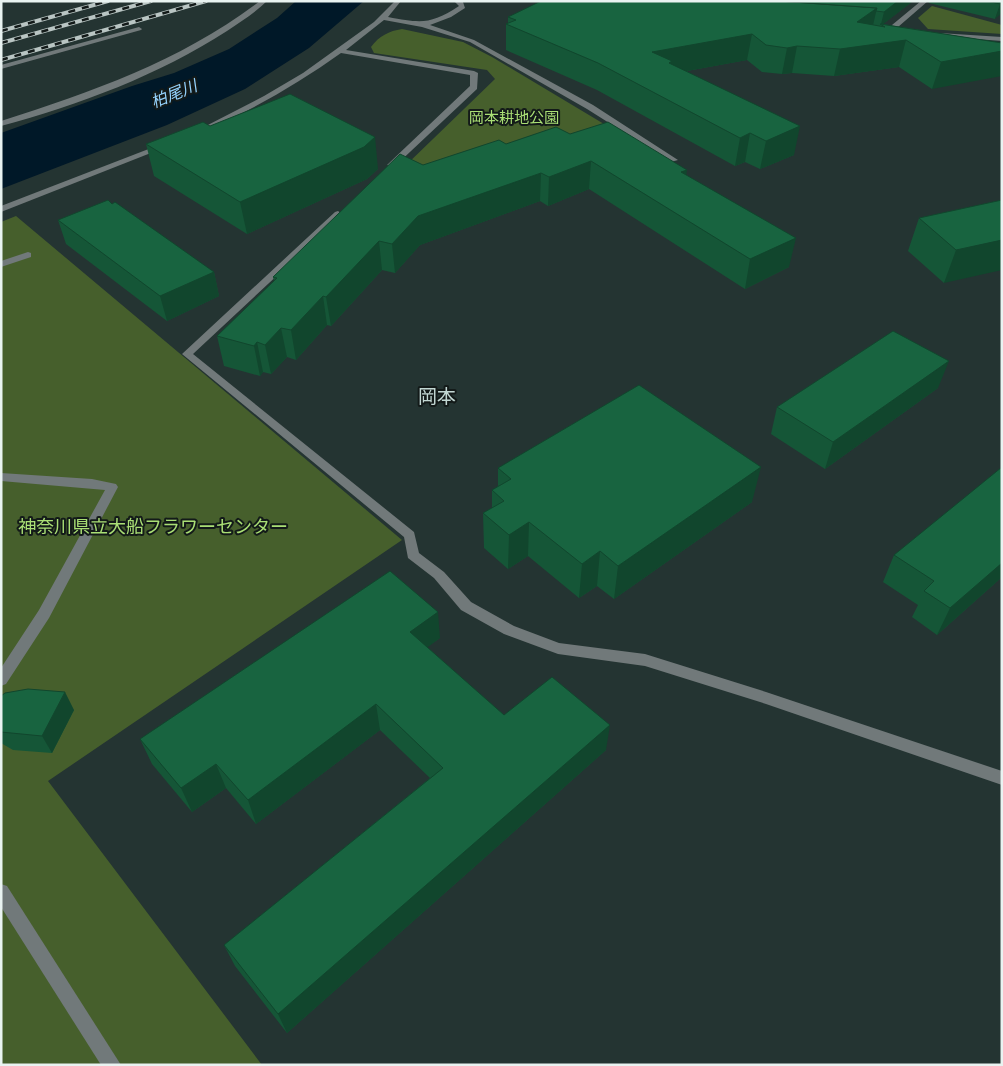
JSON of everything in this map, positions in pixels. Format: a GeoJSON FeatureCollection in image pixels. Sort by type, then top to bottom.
{"type":"FeatureCollection","features":[{"type":"Feature","properties":{"kind":"street"},"geometry":{"type":"LineString","coordinates":[[1,124],[104,88],[184,53],[207,40],[264,1]]}},
{"type":"Feature","properties":{"kind":"street"},"geometry":{"type":"LineString","coordinates":[[200,131],[273,95],[340,51],[382,18],[398,1]]}},
{"type":"Feature","properties":{"kind":"street"},"geometry":{"type":"LineString","coordinates":[[423,25],[449,16],[463,8],[461,3],[457,1]]}},
{"type":"Feature","properties":{"kind":"street"},"geometry":{"type":"LineString","coordinates":[[895,32],[894,26],[925,1]]}},
{"type":"Feature","properties":{"kind":"street"},"geometry":{"type":"LineString","coordinates":[[382,18],[423,25],[455,34],[480,45],[590,107],[674,160]]}},
{"type":"Feature","properties":{"kind":"street"},"geometry":{"type":"LineString","coordinates":[[1,67],[139,29]]}},
{"type":"Feature","properties":{"kind":"street"},"geometry":{"type":"LineString","coordinates":[[886,31],[905,32]]}},
{"type":"Feature","properties":{"kind":"street"},"geometry":{"type":"LineString","coordinates":[[934,34],[1002,39]]}},
{"type":"Feature","properties":{"kind":"street"},"geometry":{"type":"LineString","coordinates":[[340,51],[474,73],[474,86],[384,172]]}},
{"type":"Feature","properties":{"kind":"street"},"geometry":{"type":"LineString","coordinates":[[1,209],[166,145]]}},
{"type":"Feature","properties":{"kind":"street"},"geometry":{"type":"LineString","coordinates":[[349,205],[187,354],[410,535],[413,555],[439,575],[466,606],[509,630],[558,648],[645,660],[766,698],[1002,778]]}},
{"type":"Feature","properties":{"kind":"street"},"geometry":{"type":"LineString","coordinates":[[1,264],[28,255]]}},
{"type":"Feature","properties":{"kind":"street"},"geometry":{"type":"LineString","coordinates":[[1,477],[112,487],[44,614],[1,680]]}},
{"type":"Feature","properties":{"kind":"street"},"geometry":{"type":"LineString","coordinates":[[1,892],[112,1065]]}},
{"type":"Feature","properties":{"kind":"green space"},"geometry":{"type":"Polygon","coordinates":[[[932,6],[1002,25],[1002,34],[928,29],[918,18],[932,6]]]}},
{"type":"Feature","properties":{"kind":"green space","name":"岡本耕地公園"},"geometry":{"type":"Polygon","coordinates":[[[402,29],[463,42],[492,57],[609,127],[488,169],[403,168],[495,79],[487,70],[374,53],[371,47],[377,40],[393,31],[402,29]]]}},
{"type":"Feature","properties":{"kind":"green space","name":"神奈川県立大船フラワーセンター"},"geometry":{"type":"Polygon","coordinates":[[[16,216],[402,540],[48,781],[262,1065],[1,1065],[1,222],[16,216]]]}},
{"type":"Feature","properties":{"kind":"water","name":"柏尾川"},"geometry":{"type":"Polygon","coordinates":[[[296,1],[364,1],[309,48],[245,89],[167,125],[1,189],[1,133],[174,73],[229,49],[277,18],[296,1]]]}},
{"type":"Feature","properties":{"kind":"building"},"geometry":{"type":"Polygon","coordinates":[[[541,1],[779,1],[877,8],[857,22],[1002,43],[1002,51],[941,62],[906,40],[840,49],[797,46],[787,48],[766,45],[752,34],[652,52],[672,61],[669,63],[800,126],[766,141],[750,133],[740,138],[598,63],[506,24],[516,20],[508,17],[541,1]]]}},
{"type":"Feature","properties":{"kind":"building"},"geometry":{"type":"Polygon","coordinates":[[[779,1],[898,1],[884,12],[876,11],[877,8],[779,1]]]}},
{"type":"Feature","properties":{"kind":"building"},"geometry":{"type":"Polygon","coordinates":[[[987,1],[1002,1],[1002,2],[1000,4],[987,1]]]}},
{"type":"Feature","properties":{"kind":"building"},"geometry":{"type":"Polygon","coordinates":[[[290,94],[375,137],[364,147],[240,202],[146,144],[203,122],[210,126],[290,94]]]}},
{"type":"Feature","properties":{"kind":"building"},"geometry":{"type":"Polygon","coordinates":[[[608,122],[687,170],[681,172],[796,238],[750,259],[591,161],[549,177],[541,173],[418,216],[392,244],[379,241],[326,297],[323,296],[291,330],[281,328],[265,345],[257,342],[254,346],[217,336],[277,278],[273,277],[400,154],[423,165],[499,140],[506,144],[556,127],[570,134],[608,122]]]}},
{"type":"Feature","properties":{"kind":"building"},"geometry":{"type":"Polygon","coordinates":[[[108,200],[112,204],[115,202],[214,272],[160,296],[58,220],[108,200]]]}},
{"type":"Feature","properties":{"kind":"building"},"geometry":{"type":"Polygon","coordinates":[[[1002,200],[1002,240],[956,250],[919,218],[1002,200]]]}},
{"type":"Feature","properties":{"kind":"building"},"geometry":{"type":"Polygon","coordinates":[[[893,331],[949,361],[833,442],[777,407],[893,331]]]}},
{"type":"Feature","properties":{"kind":"building"},"geometry":{"type":"Polygon","coordinates":[[[639,385],[761,467],[618,566],[600,551],[582,564],[529,522],[509,535],[483,513],[504,501],[492,490],[511,479],[498,468],[639,385]]]}},
{"type":"Feature","properties":{"kind":"building"},"geometry":{"type":"Polygon","coordinates":[[[1002,467],[1002,563],[950,608],[924,591],[934,581],[894,555],[1002,467]]]}},
{"type":"Feature","properties":{"kind":"building"},"geometry":{"type":"Polygon","coordinates":[[[390,571],[438,612],[410,632],[504,715],[552,677],[610,725],[278,1014],[224,945],[443,768],[376,704],[248,800],[216,764],[181,788],[140,739],[390,571]]]}},
{"type":"Feature","properties":{"kind":"building"},"geometry":{"type":"Polygon","coordinates":[[[28,689],[65,692],[42,736],[1,732],[1,696],[5,693],[28,689]]]}},
{"type":"Feature","properties":{"kind":"railway"},"geometry":{"type":"LineString","coordinates":[[1,31],[108,1]]}},
{"type":"Feature","properties":{"kind":"railway"},"geometry":{"type":"LineString","coordinates":[[1,43],[151,1]]}},
{"type":"Feature","properties":{"kind":"railway"},"geometry":{"type":"LineString","coordinates":[[1,60],[206,1]]}},
{"type":"Feature","properties":{"kind":"district","name":"岡本"},"geometry":{"type":"Point","coordinates":[437,396]}}]}
